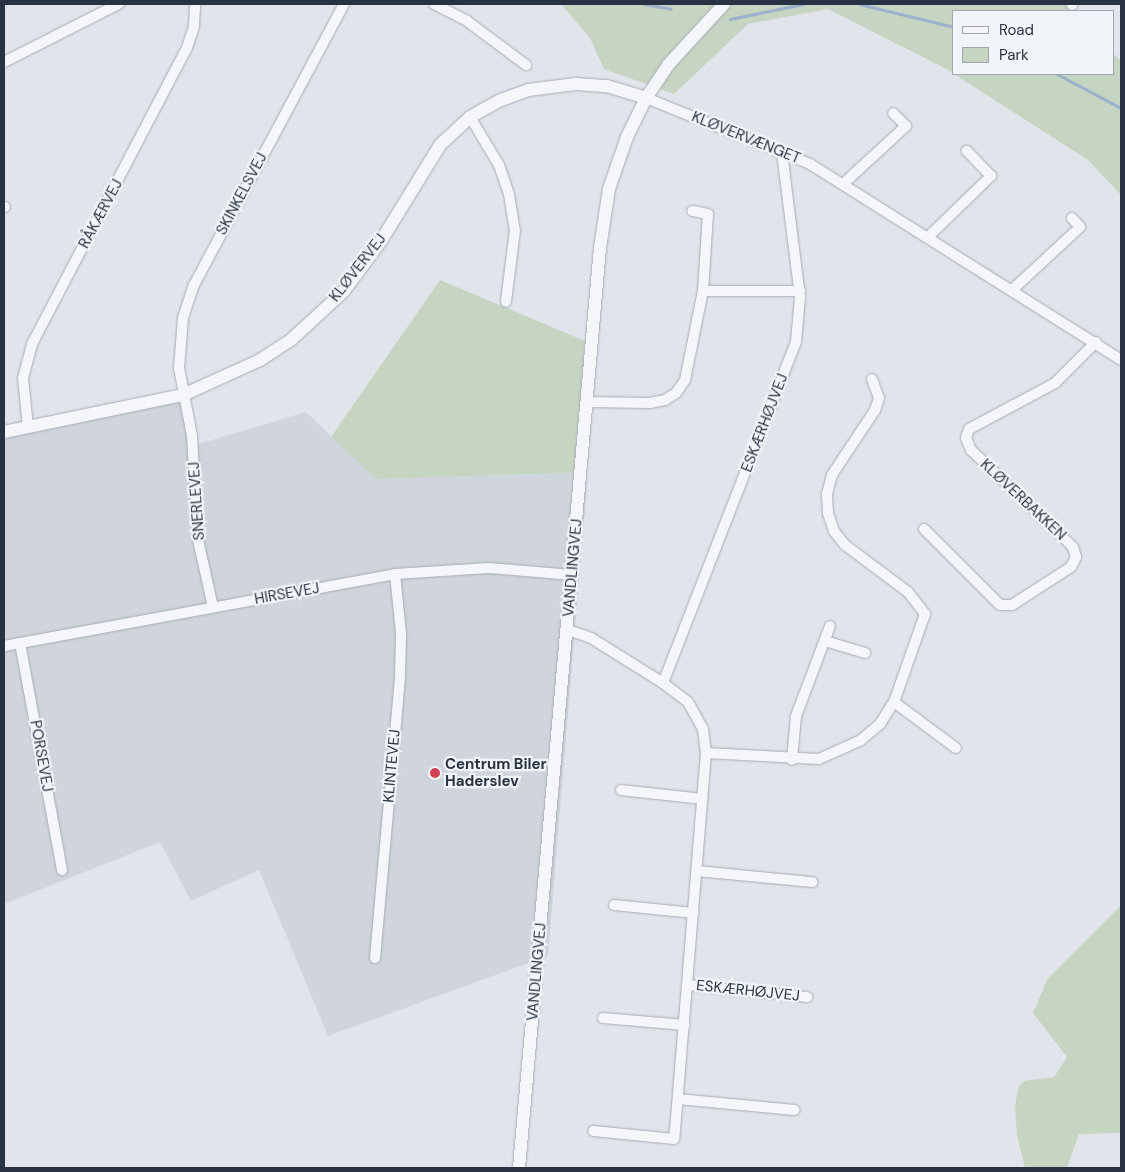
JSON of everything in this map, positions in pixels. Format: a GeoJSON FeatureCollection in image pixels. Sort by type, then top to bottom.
{"type":"FeatureCollection","features":[{"type":"Feature","properties":{"kind":"street"},"geometry":{"type":"LineString","coordinates":[[4,62],[119,4]]}},
{"type":"Feature","properties":{"kind":"street","name":"RÅKÆRVEJ"},"geometry":{"type":"LineString","coordinates":[[28,427],[23,378],[32,344],[187,48],[194,26],[195,4]]}},
{"type":"Feature","properties":{"kind":"street","name":"SKINKELSVEJ"},"geometry":{"type":"LineString","coordinates":[[183,395],[179,346],[194,285],[344,4]]}},
{"type":"Feature","properties":{"kind":"street"},"geometry":{"type":"LineString","coordinates":[[434,4],[474,26],[526,65]]}},
{"type":"Feature","properties":{"kind":"street","name":"VANDLINGVEJ"},"geometry":{"type":"LineString","coordinates":[[520,1168],[600,248],[609,189],[627,137],[646,98],[668,65],[724,4]]}},
{"type":"Feature","properties":{"kind":"street","name":"KLØVERVEJ"},"geometry":{"type":"LineString","coordinates":[[4,432],[183,395],[260,360],[320,314],[344,291],[381,241],[435,152],[470,117],[500,100],[553,86],[607,86],[646,98]]}},
{"type":"Feature","properties":{"kind":"street","name":"KLØVERVÆNGET"},"geometry":{"type":"LineString","coordinates":[[646,98],[782,152],[843,184],[1096,342],[1121,360]]}},
{"type":"Feature","properties":{"kind":"street"},"geometry":{"type":"LineString","coordinates":[[843,184],[906,126],[893,113]]}},
{"type":"Feature","properties":{"kind":"street"},"geometry":{"type":"LineString","coordinates":[[470,117],[499,164],[509,194],[515,230],[506,301]]}},
{"type":"Feature","properties":{"kind":"street"},"geometry":{"type":"LineString","coordinates":[[928,237],[991,176],[967,151]]}},
{"type":"Feature","properties":{"kind":"street","name":"ESKÆRHØJVEJ"},"geometry":{"type":"LineString","coordinates":[[664,683],[796,342],[800,291],[782,152]]}},
{"type":"Feature","properties":{"kind":"street"},"geometry":{"type":"LineString","coordinates":[[588,402],[650,403],[676,393],[685,380],[703,291],[708,214],[692,211]]}},
{"type":"Feature","properties":{"kind":"street"},"geometry":{"type":"LineString","coordinates":[[1012,290],[1080,227],[1072,218]]}},
{"type":"Feature","properties":{"kind":"street"},"geometry":{"type":"LineString","coordinates":[[703,291],[800,291]]}},
{"type":"Feature","properties":{"kind":"street","name":"KLØVERBAKKEN"},"geometry":{"type":"LineString","coordinates":[[924,529],[1000,605],[1012,605],[1072,567],[1076,556],[1073,547],[971,450],[966,438],[969,429],[1055,383],[1096,342]]}},
{"type":"Feature","properties":{"kind":"street"},"geometry":{"type":"LineString","coordinates":[[706,753],[792,760],[819,759],[861,740],[880,724],[894,702],[923,626],[925,614],[908,592],[845,545],[834,531],[827,504],[832,475],[877,404],[877,387],[872,378]]}},
{"type":"Feature","properties":{"kind":"street","name":"SNERLEVEJ"},"geometry":{"type":"LineString","coordinates":[[183,395],[192,436],[198,540],[213,607]]}},
{"type":"Feature","properties":{"kind":"street","name":"HIRSEVEJ"},"geometry":{"type":"LineString","coordinates":[[4,646],[395,574],[489,568],[572,575]]}},
{"type":"Feature","properties":{"kind":"street","name":"KLINTEVEJ"},"geometry":{"type":"LineString","coordinates":[[375,958],[400,677],[401,633],[395,574]]}},
{"type":"Feature","properties":{"kind":"street"},"geometry":{"type":"LineString","coordinates":[[792,760],[796,716],[830,626]]}},
{"type":"Feature","properties":{"kind":"street","name":"ESKÆRHØJVEJ"},"geometry":{"type":"LineString","coordinates":[[568,630],[590,638],[664,683],[688,702],[697,716],[706,753],[685,1025],[674,1139],[593,1132]]}},
{"type":"Feature","properties":{"kind":"street"},"geometry":{"type":"LineString","coordinates":[[825,641],[865,653]]}},
{"type":"Feature","properties":{"kind":"street","name":"PORSEVEJ"},"geometry":{"type":"LineString","coordinates":[[20,642],[62,870]]}},
{"type":"Feature","properties":{"kind":"street"},"geometry":{"type":"LineString","coordinates":[[894,702],[956,748]]}},
{"type":"Feature","properties":{"kind":"street"},"geometry":{"type":"LineString","coordinates":[[621,790],[703,799]]}},
{"type":"Feature","properties":{"kind":"street"},"geometry":{"type":"LineString","coordinates":[[697,871],[812,882]]}},
{"type":"Feature","properties":{"kind":"street"},"geometry":{"type":"LineString","coordinates":[[614,905],[694,913]]}},
{"type":"Feature","properties":{"kind":"street","name":"ESKÆRHØJVEJ"},"geometry":{"type":"LineString","coordinates":[[688,984],[807,997]]}},
{"type":"Feature","properties":{"kind":"street"},"geometry":{"type":"LineString","coordinates":[[603,1018],[685,1025]]}},
{"type":"Feature","properties":{"kind":"street"},"geometry":{"type":"LineString","coordinates":[[678,1099],[794,1110]]}},
{"type":"Feature","properties":{"kind":"shaded area"},"geometry":{"type":"Polygon","coordinates":[[[179,396],[199,444],[306,412],[376,479],[575,473],[587,482],[548,956],[328,1036],[259,870],[191,901],[160,842],[4,904],[4,428],[179,396]]]}},
{"type":"Feature","properties":{"kind":"green space"},"geometry":{"type":"Polygon","coordinates":[[[561,4],[1066,4],[1071,10],[952,10],[952,72],[828,9],[748,24],[674,94],[604,69],[590,38],[561,4]]]}},
{"type":"Feature","properties":{"kind":"green space"},"geometry":{"type":"Polygon","coordinates":[[[1115,55],[1121,61],[1121,195],[1088,160],[956,75],[1115,75],[1115,55]]]}},
{"type":"Feature","properties":{"kind":"green space"},"geometry":{"type":"Polygon","coordinates":[[[440,280],[585,341],[575,473],[376,479],[331,437],[440,280]]]}},
{"type":"Feature","properties":{"kind":"green space"},"geometry":{"type":"Polygon","coordinates":[[[1121,905],[1121,1133],[1079,1134],[1067,1168],[1025,1168],[1017,1135],[1015,1107],[1018,1088],[1024,1081],[1054,1077],[1067,1057],[1033,1013],[1048,978],[1121,905]]]}},
{"type":"Feature","properties":{"kind":"waterway"},"geometry":{"type":"LineString","coordinates":[[644,4],[671,9]]}},
{"type":"Feature","properties":{"kind":"waterway"},"geometry":{"type":"LineString","coordinates":[[730,19],[803,4]]}},
{"type":"Feature","properties":{"kind":"waterway"},"geometry":{"type":"LineString","coordinates":[[859,4],[952,27]]}},
{"type":"Feature","properties":{"kind":"waterway"},"geometry":{"type":"LineString","coordinates":[[1059,75],[1121,108]]}},
{"type":"Feature","properties":{"kind":"place","name":"Centrum Biler Haderslev"},"geometry":{"type":"Point","coordinates":[435,773]}}]}
